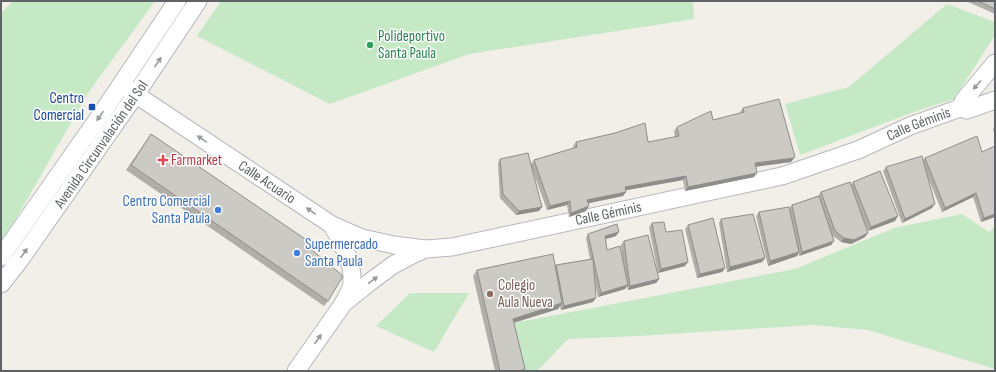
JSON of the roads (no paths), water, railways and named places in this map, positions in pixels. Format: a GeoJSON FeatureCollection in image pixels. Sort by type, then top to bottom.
{"type":"FeatureCollection","features":[{"type":"Feature","properties":{"kind":"street","name":"Avenida Circunvalación del Sol"},"geometry":{"type":"LineString","coordinates":[[1,257],[122,84],[177,1]]}},
{"type":"Feature","properties":{"kind":"street","name":"Avenida Circunvalación del Sol"},"geometry":{"type":"LineString","coordinates":[[1,284],[20,260],[136,94],[198,1]]}},
{"type":"Feature","properties":{"kind":"street","name":"Calle Géminis"},"geometry":{"type":"LineString","coordinates":[[960,108],[964,100],[995,63]]}},
{"type":"Feature","properties":{"kind":"street","name":"Calle Acuario"},"geometry":{"type":"LineString","coordinates":[[122,84],[332,225],[362,238],[394,245],[426,249]]}},
{"type":"Feature","properties":{"kind":"street","name":"Calle Géminis"},"geometry":{"type":"LineString","coordinates":[[296,371],[343,304],[393,265],[426,249],[452,247],[782,176],[858,150],[910,126],[960,108],[967,110],[995,100]]}},
{"type":"Feature","properties":{"kind":"street","name":"Calle Acuario"},"geometry":{"type":"LineString","coordinates":[[332,225],[350,265],[352,277],[351,289],[343,304]]}},
{"type":"Feature","properties":{"kind":"place","name":"Polideportivo Santa Paula"},"geometry":{"type":"Point","coordinates":[370,45]}},
{"type":"Feature","properties":{"kind":"place","name":"Centro Comercial"},"geometry":{"type":"Point","coordinates":[92,107]}},
{"type":"Feature","properties":{"kind":"place","name":"Farmarket"},"geometry":{"type":"Point","coordinates":[163,160]}},
{"type":"Feature","properties":{"kind":"place","name":"Centro Comercial Santa Paula"},"geometry":{"type":"Point","coordinates":[218,210]}},
{"type":"Feature","properties":{"kind":"place","name":"Supermercado Santa Paula"},"geometry":{"type":"Point","coordinates":[297,253]}},
{"type":"Feature","properties":{"kind":"place","name":"Colegio Aula Nueva"},"geometry":{"type":"Point","coordinates":[490,294]}}]}
